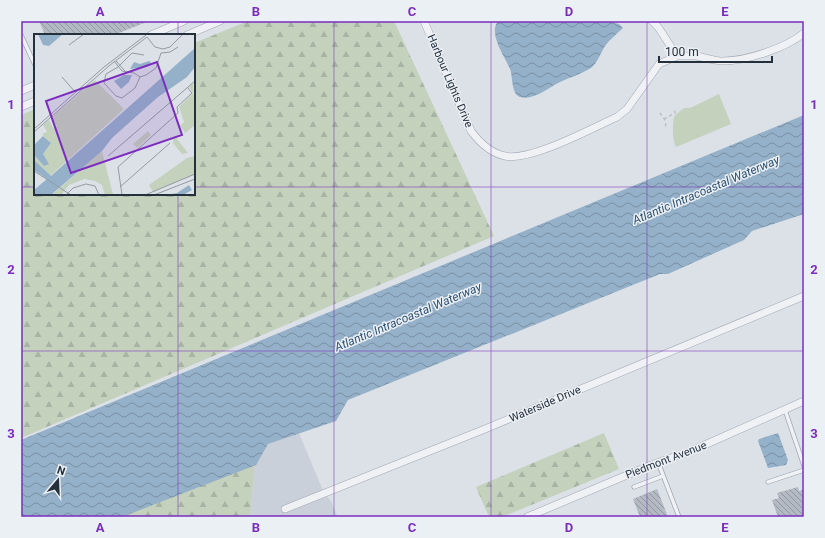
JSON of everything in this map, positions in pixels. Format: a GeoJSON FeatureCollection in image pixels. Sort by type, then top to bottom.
{"type":"FeatureCollection","features":[{"type":"Feature","properties":{"kind":"street"},"geometry":{"type":"LineString","coordinates":[[153,34],[184,21]]}},
{"type":"Feature","properties":{"kind":"street","name":"Harbour Lights Drive"},"geometry":{"type":"LineString","coordinates":[[424,21],[471,131],[480,143],[493,152],[506,157],[516,157],[538,153],[617,117],[626,109],[659,64],[677,56],[696,56],[722,61],[749,58],[779,47],[804,33]]}},
{"type":"Feature","properties":{"kind":"street"},"geometry":{"type":"LineString","coordinates":[[652,21],[658,27],[677,56]]}},
{"type":"Feature","properties":{"kind":"street"},"geometry":{"type":"LineString","coordinates":[[189,34],[217,22]]}},
{"type":"Feature","properties":{"kind":"street"},"geometry":{"type":"LineString","coordinates":[[21,91],[34,85]]}},
{"type":"Feature","properties":{"kind":"street"},"geometry":{"type":"LineString","coordinates":[[21,107],[34,101]]}},
{"type":"Feature","properties":{"kind":"street","name":"Waterside Drive"},"geometry":{"type":"LineString","coordinates":[[285,509],[485,429],[804,296]]}},
{"type":"Feature","properties":{"kind":"street","name":"Piedmont Avenue"},"geometry":{"type":"LineString","coordinates":[[527,517],[658,462],[690,451],[804,401]]}},
{"type":"Feature","properties":{"kind":"lane"},"geometry":{"type":"LineString","coordinates":[[21,35],[34,62]]}},
{"type":"Feature","properties":{"kind":"lane"},"geometry":{"type":"LineString","coordinates":[[785,410],[804,466]]}},
{"type":"Feature","properties":{"kind":"lane"},"geometry":{"type":"LineString","coordinates":[[658,462],[679,517]]}},
{"type":"Feature","properties":{"kind":"lane"},"geometry":{"type":"LineString","coordinates":[[768,482],[804,470]]}},
{"type":"Feature","properties":{"kind":"lane"},"geometry":{"type":"LineString","coordinates":[[634,487],[663,476]]}},
{"type":"Feature","properties":{"kind":"path"},"geometry":{"type":"LineString","coordinates":[[664,119],[675,114],[674,108]]}},
{"type":"Feature","properties":{"kind":"path"},"geometry":{"type":"LineString","coordinates":[[660,113],[664,119],[666,128]]}},
{"type":"Feature","properties":{"kind":"shaded area"},"geometry":{"type":"Polygon","coordinates":[[[299,433],[324,493],[331,501],[338,517],[250,517],[255,461],[267,444],[299,433]]]}},
{"type":"Feature","properties":{"kind":"green space"},"geometry":{"type":"Polygon","coordinates":[[[248,21],[394,21],[494,236],[21,438],[21,115],[34,109],[34,195],[195,195],[195,43],[248,21]]]}},
{"type":"Feature","properties":{"kind":"green space"},"geometry":{"type":"Polygon","coordinates":[[[719,94],[731,124],[676,147],[673,134],[675,116],[684,108],[690,108],[719,94]]]}},
{"type":"Feature","properties":{"kind":"green space"},"geometry":{"type":"Polygon","coordinates":[[[604,433],[619,469],[502,517],[489,517],[476,487],[604,433]]]}},
{"type":"Feature","properties":{"kind":"green space"},"geometry":{"type":"Polygon","coordinates":[[[255,461],[250,517],[112,517],[255,461]]]}},
{"type":"Feature","properties":{"kind":"water"},"geometry":{"type":"Polygon","coordinates":[[[498,21],[607,21],[619,24],[623,28],[607,43],[597,61],[591,68],[560,82],[541,93],[525,98],[520,97],[515,92],[510,69],[498,45],[495,26],[498,21]]]}},
{"type":"Feature","properties":{"kind":"water","name":"Atlantic Intracoastal Waterway"},"geometry":{"type":"Polygon","coordinates":[[[804,115],[804,214],[752,231],[744,240],[668,274],[660,274],[348,400],[336,421],[268,444],[256,465],[122,517],[21,517],[21,440],[804,115]]]}},
{"type":"Feature","properties":{"kind":"water"},"geometry":{"type":"Polygon","coordinates":[[[778,433],[788,460],[786,465],[768,468],[758,441],[759,439],[778,433]]]}},
{"type":"Feature","properties":{"kind":"building"},"geometry":{"type":"Polygon","coordinates":[[[39,21],[149,21],[116,34],[45,34],[39,21]]]}},
{"type":"Feature","properties":{"kind":"building"},"geometry":{"type":"Polygon","coordinates":[[[798,487],[799,491],[804,489],[804,517],[778,517],[772,500],[779,498],[777,493],[798,487]]]}},
{"type":"Feature","properties":{"kind":"building"},"geometry":{"type":"Polygon","coordinates":[[[657,489],[668,517],[640,517],[633,499],[657,489]]]}}]}
